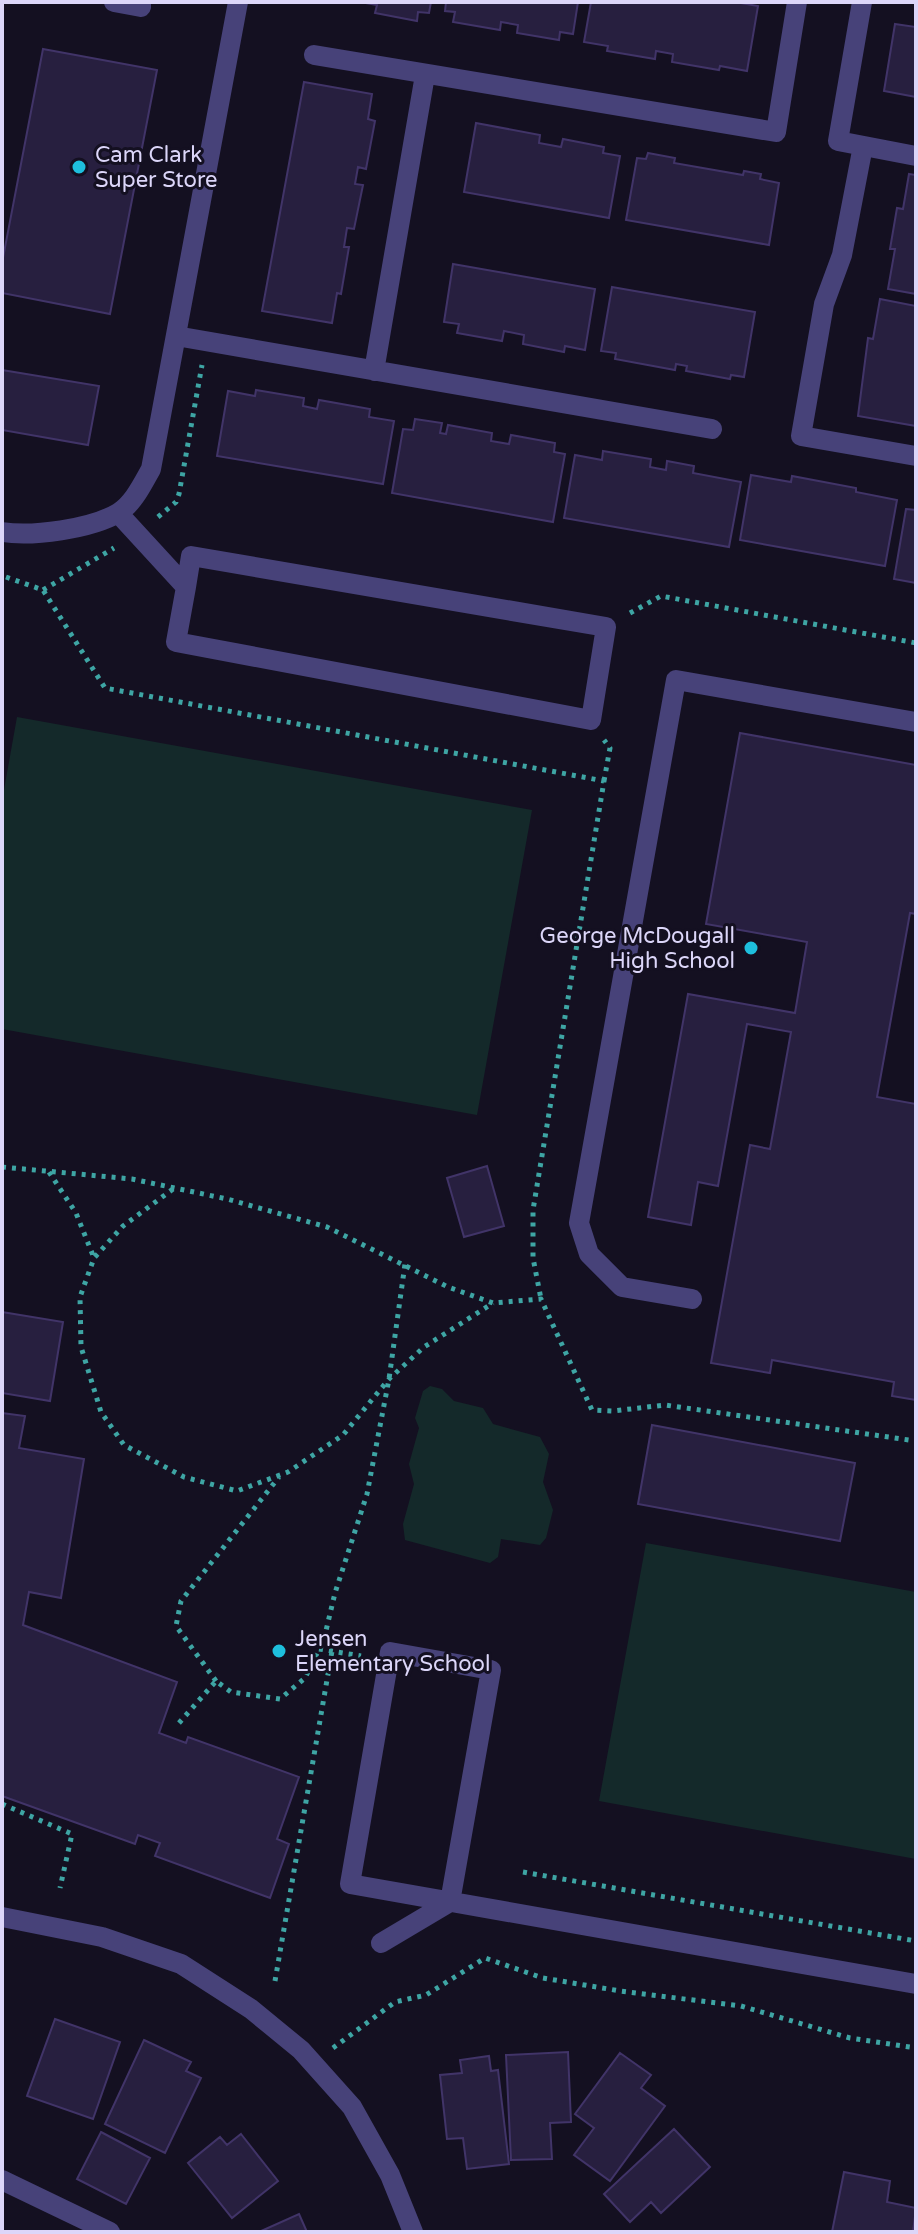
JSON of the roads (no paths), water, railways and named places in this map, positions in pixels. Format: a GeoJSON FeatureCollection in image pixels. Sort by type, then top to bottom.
{"type":"FeatureCollection","features":[{"type":"Feature","properties":{"kind":"street"},"geometry":{"type":"LineString","coordinates":[[114,2],[141,7],[141,2]]}},
{"type":"Feature","properties":{"kind":"street"},"geometry":{"type":"LineString","coordinates":[[2,532],[39,533],[95,522],[118,513],[135,497],[151,469],[238,2]]}},
{"type":"Feature","properties":{"kind":"street"},"geometry":{"type":"LineString","coordinates":[[314,55],[776,132],[797,2]]}},
{"type":"Feature","properties":{"kind":"street"},"geometry":{"type":"LineString","coordinates":[[862,2],[838,141],[916,156]]}},
{"type":"Feature","properties":{"kind":"street"},"geometry":{"type":"LineString","coordinates":[[374,371],[425,75]]}},
{"type":"Feature","properties":{"kind":"street"},"geometry":{"type":"LineString","coordinates":[[863,146],[842,255],[824,304],[801,436],[916,456]]}},
{"type":"Feature","properties":{"kind":"street"},"geometry":{"type":"LineString","coordinates":[[176,336],[712,429]]}},
{"type":"Feature","properties":{"kind":"street"},"geometry":{"type":"LineString","coordinates":[[118,513],[186,587]]}},
{"type":"Feature","properties":{"kind":"street"},"geometry":{"type":"LineString","coordinates":[[191,556],[606,627],[591,720],[176,642],[186,587],[191,556]]}},
{"type":"Feature","properties":{"kind":"street"},"geometry":{"type":"LineString","coordinates":[[692,1299],[622,1287],[589,1254],[579,1223],[676,680],[916,722]]}},
{"type":"Feature","properties":{"kind":"street"},"geometry":{"type":"LineString","coordinates":[[381,1943],[450,1902],[491,1670],[390,1652],[350,1884],[450,1902],[916,1984]]}},
{"type":"Feature","properties":{"kind":"street"},"geometry":{"type":"LineString","coordinates":[[2,1917],[102,1937],[181,1964],[251,2009],[313,2063],[352,2107],[390,2175],[413,2232]]}},
{"type":"Feature","properties":{"kind":"street"},"geometry":{"type":"LineString","coordinates":[[2,2180],[110,2232]]}},
{"type":"Feature","properties":{"kind":"place","name":"Cam Clark Super Store"},"geometry":{"type":"Point","coordinates":[79,167]}},
{"type":"Feature","properties":{"kind":"place","name":"George McDougall High School"},"geometry":{"type":"Point","coordinates":[751,948]}},
{"type":"Feature","properties":{"kind":"place","name":"Jensen Elementary School"},"geometry":{"type":"Point","coordinates":[279,1651]}}]}
